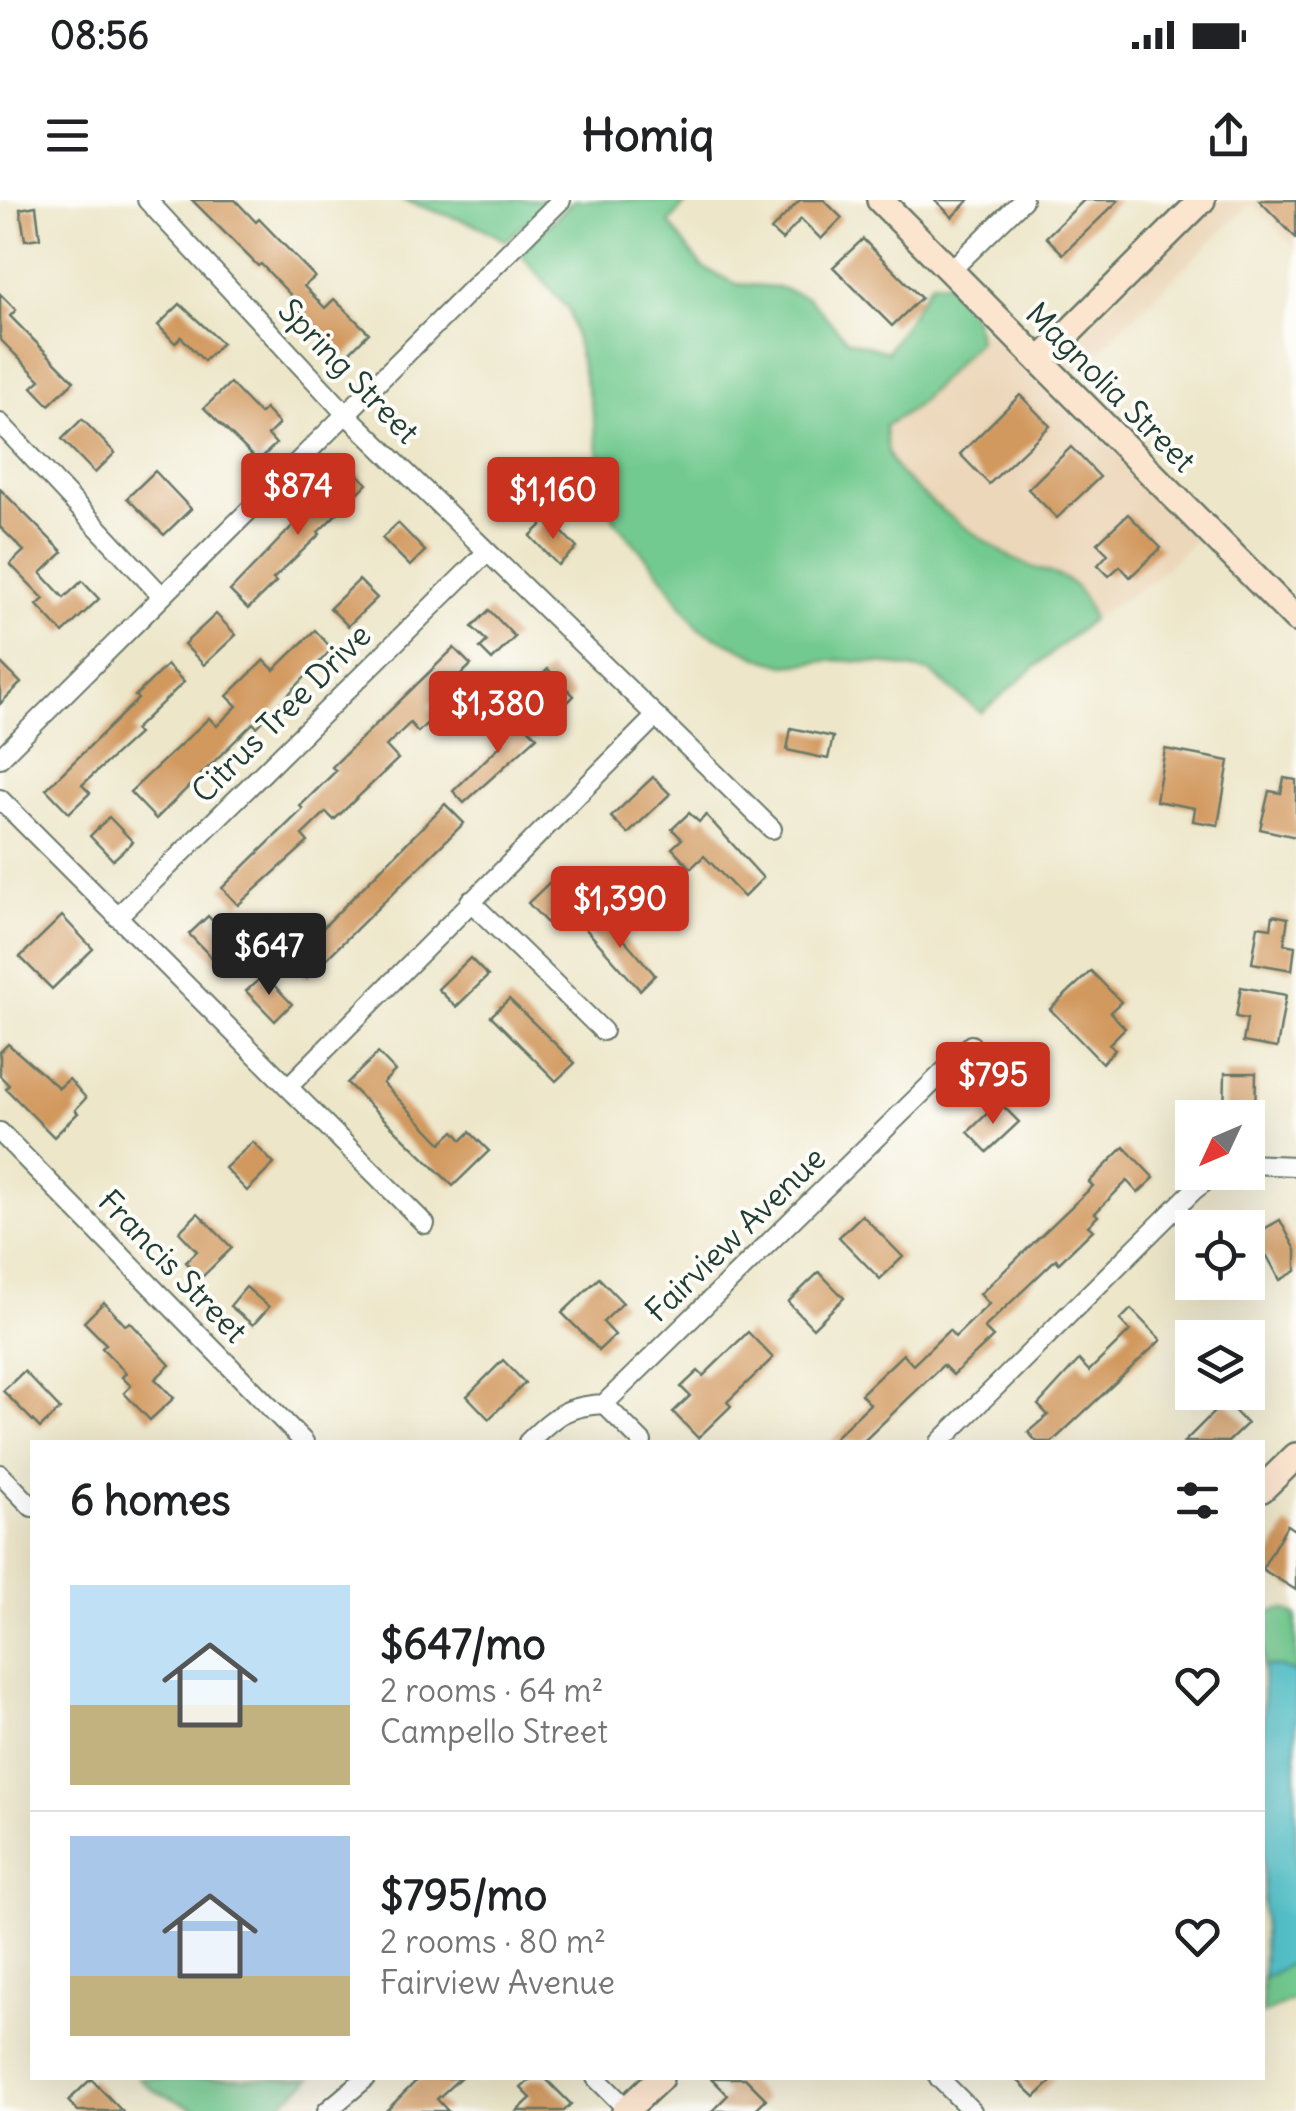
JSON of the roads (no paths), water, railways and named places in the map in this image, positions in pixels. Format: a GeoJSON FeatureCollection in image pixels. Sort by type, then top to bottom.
{"type":"FeatureCollection","features":[{"type":"Feature","properties":{"kind":"street","name":"Spring Street"},"geometry":{"type":"LineString","coordinates":[[147,200],[345,413],[772,828]]}},
{"type":"Feature","properties":{"kind":"street"},"geometry":{"type":"LineString","coordinates":[[0,758],[561,200]]}},
{"type":"Feature","properties":{"kind":"street","name":"Magnolia Street"},"geometry":{"type":"LineString","coordinates":[[880,200],[1296,619]]}},
{"type":"Feature","properties":{"kind":"street"},"geometry":{"type":"LineString","coordinates":[[950,271],[1023,200]]}},
{"type":"Feature","properties":{"kind":"street"},"geometry":{"type":"LineString","coordinates":[[1040,361],[1202,200]]}},
{"type":"Feature","properties":{"kind":"street"},"geometry":{"type":"LineString","coordinates":[[0,423],[162,596]]}},
{"type":"Feature","properties":{"kind":"street","name":"Citrus Tree Drive"},"geometry":{"type":"LineString","coordinates":[[117,916],[487,552]]}},
{"type":"Feature","properties":{"kind":"street"},"geometry":{"type":"LineString","coordinates":[[288,1087],[656,716]]}},
{"type":"Feature","properties":{"kind":"street"},"geometry":{"type":"LineString","coordinates":[[0,799],[425,1224]]}},
{"type":"Feature","properties":{"kind":"street"},"geometry":{"type":"LineString","coordinates":[[470,901],[604,1031]]}},
{"type":"Feature","properties":{"kind":"street","name":"Fairview Avenue"},"geometry":{"type":"LineString","coordinates":[[604,1404],[971,1045]]}},
{"type":"Feature","properties":{"kind":"street","name":"Francis Street"},"geometry":{"type":"LineString","coordinates":[[0,1132],[302,1440]]}},
{"type":"Feature","properties":{"kind":"street"},"geometry":{"type":"LineString","coordinates":[[1265,1165],[1296,1166]]}},
{"type":"Feature","properties":{"kind":"street"},"geometry":{"type":"LineString","coordinates":[[942,1440],[1194,1190]]}},
{"type":"Feature","properties":{"kind":"street"},"geometry":{"type":"LineString","coordinates":[[530,1440],[555,1416],[577,1405],[604,1404],[640,1440]]}},
{"type":"Feature","properties":{"kind":"street"},"geometry":{"type":"LineString","coordinates":[[1265,1487],[1293,1465]]}},
{"type":"Feature","properties":{"kind":"street"},"geometry":{"type":"LineString","coordinates":[[0,1474],[30,1505]]}},
{"type":"Feature","properties":{"kind":"street"},"geometry":{"type":"LineString","coordinates":[[326,2111],[364,2080]]}},
{"type":"Feature","properties":{"kind":"street"},"geometry":{"type":"LineString","coordinates":[[598,2080],[627,2110],[658,2080]]}},
{"type":"Feature","properties":{"kind":"street"},"geometry":{"type":"LineString","coordinates":[[940,2080],[972,2111]]}},
{"type":"Feature","properties":{"kind":"water"},"geometry":{"type":"Polygon","coordinates":[[[1265,1667],[1281,1667],[1296,1673],[1296,1960],[1265,1978],[1265,1667]]]}}]}
